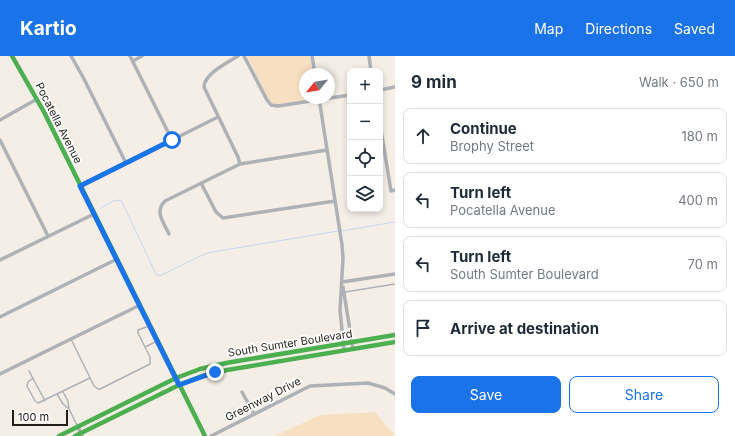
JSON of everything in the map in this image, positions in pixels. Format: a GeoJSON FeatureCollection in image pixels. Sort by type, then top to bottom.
{"type":"FeatureCollection","features":[{"type":"Feature","properties":{"kind":"main road","name":"Pocatella Avenue"},"geometry":{"type":"LineString","coordinates":[[12,56],[37,99],[179,385],[206,436]]}},
{"type":"Feature","properties":{"kind":"main road","name":"South Sumter Boulevard"},"geometry":{"type":"LineString","coordinates":[[59,436],[176,378],[200,369],[219,364],[395,335]]}},
{"type":"Feature","properties":{"kind":"main road","name":"South Sumter Boulevard"},"geometry":{"type":"LineString","coordinates":[[75,436],[82,435],[179,385],[202,376],[221,371],[395,342]]}},
{"type":"Feature","properties":{"kind":"street"},"geometry":{"type":"LineString","coordinates":[[71,56],[126,163]]}},
{"type":"Feature","properties":{"kind":"street"},"geometry":{"type":"LineString","coordinates":[[130,56],[172,140]]}},
{"type":"Feature","properties":{"kind":"street"},"geometry":{"type":"LineString","coordinates":[[133,61],[142,56]]}},
{"type":"Feature","properties":{"kind":"street"},"geometry":{"type":"LineString","coordinates":[[238,56],[208,76],[204,81],[204,90],[238,157],[240,164]]}},
{"type":"Feature","properties":{"kind":"street"},"geometry":{"type":"LineString","coordinates":[[244,56],[271,105],[278,106],[299,102]]}},
{"type":"Feature","properties":{"kind":"street"},"geometry":{"type":"LineString","coordinates":[[312,56],[314,68]]}},
{"type":"Feature","properties":{"kind":"street"},"geometry":{"type":"LineString","coordinates":[[369,56],[371,68]]}},
{"type":"Feature","properties":{"kind":"street"},"geometry":{"type":"LineString","coordinates":[[383,89],[395,87]]}},
{"type":"Feature","properties":{"kind":"street"},"geometry":{"type":"LineString","coordinates":[[335,97],[347,95]]}},
{"type":"Feature","properties":{"kind":"street"},"geometry":{"type":"LineString","coordinates":[[0,120],[37,99]]}},
{"type":"Feature","properties":{"kind":"street"},"geometry":{"type":"LineString","coordinates":[[320,104],[342,245],[340,310],[344,350]]}},
{"type":"Feature","properties":{"kind":"street"},"geometry":{"type":"LineString","coordinates":[[80,186],[218,117]]}},
{"type":"Feature","properties":{"kind":"street"},"geometry":{"type":"LineString","coordinates":[[383,139],[393,191]]}},
{"type":"Feature","properties":{"kind":"street"},"geometry":{"type":"LineString","coordinates":[[0,140],[48,236]]}},
{"type":"Feature","properties":{"kind":"street"},"geometry":{"type":"LineString","coordinates":[[169,234],[160,215],[160,207],[165,201],[240,164],[327,150]]}},
{"type":"Feature","properties":{"kind":"street"},"geometry":{"type":"LineString","coordinates":[[201,183],[216,212],[223,218],[335,201]]}},
{"type":"Feature","properties":{"kind":"street"},"geometry":{"type":"LineString","coordinates":[[0,254],[1,259],[94,214]]}},
{"type":"Feature","properties":{"kind":"street"},"geometry":{"type":"LineString","coordinates":[[0,317],[117,259]]}},
{"type":"Feature","properties":{"kind":"street"},"geometry":{"type":"LineString","coordinates":[[342,282],[395,274]]}},
{"type":"Feature","properties":{"kind":"street"},"geometry":{"type":"LineString","coordinates":[[342,282],[353,349]]}},
{"type":"Feature","properties":{"kind":"street"},"geometry":{"type":"LineString","coordinates":[[0,374],[140,305]]}},
{"type":"Feature","properties":{"kind":"street","name":"Greenway Drive"},"geometry":{"type":"LineString","coordinates":[[211,436],[305,388],[314,385],[368,384],[379,386],[395,394]]}},
{"type":"Feature","properties":{"kind":"street"},"geometry":{"type":"LineString","coordinates":[[242,392],[254,414]]}},
{"type":"Feature","properties":{"kind":"street"},"geometry":{"type":"LineString","coordinates":[[78,427],[82,435]]}},
{"type":"Feature","properties":{"kind":"lane"},"geometry":{"type":"LineString","coordinates":[[343,292],[395,284]]}},
{"type":"Feature","properties":{"kind":"lane"},"geometry":{"type":"LineString","coordinates":[[71,339],[90,378],[96,388],[100,389],[150,364],[151,359],[139,337],[138,330],[150,326]]}},
{"type":"Feature","properties":{"kind":"lane"},"geometry":{"type":"LineString","coordinates":[[145,347],[157,341]]}},
{"type":"Feature","properties":{"kind":"lane"},"geometry":{"type":"LineString","coordinates":[[29,371],[45,401]]}},
{"type":"Feature","properties":{"kind":"lane"},"geometry":{"type":"LineString","coordinates":[[33,378],[28,382],[27,386],[36,402],[45,401],[90,378]]}},
{"type":"Feature","properties":{"kind":"lane"},"geometry":{"type":"LineString","coordinates":[[63,392],[78,427]]}},
{"type":"Feature","properties":{"kind":"lane"},"geometry":{"type":"LineString","coordinates":[[57,394],[61,401],[69,409]]}},
{"type":"Feature","properties":{"kind":"lane"},"geometry":{"type":"LineString","coordinates":[[61,401],[66,398]]}},
{"type":"Feature","properties":{"kind":"shaded area"},"geometry":{"type":"Polygon","coordinates":[[[247,56],[310,56],[312,68],[299,68],[299,101],[277,104],[269,101],[247,56]]]}},
{"type":"Feature","properties":{"kind":"shaded area"},"geometry":{"type":"Polygon","coordinates":[[[375,412],[395,436],[275,436],[320,415],[375,412]]]}},
{"type":"Feature","properties":{"kind":"waterway"},"geometry":{"type":"LineString","coordinates":[[101,208],[113,201],[120,200],[122,202],[156,274],[159,276],[207,253],[338,231]]}},
{"type":"Feature","properties":{"kind":"waterway"},"geometry":{"type":"LineString","coordinates":[[341,231],[395,222]]}},
{"type":"Feature","properties":{"kind":"traffic: fast"},"geometry":{"type":"LineString","coordinates":[[12,56],[44,112],[205,436]]}},
{"type":"Feature","properties":{"kind":"traffic: fast"},"geometry":{"type":"LineString","coordinates":[[59,436],[176,378],[200,369],[226,363],[395,335]]}},
{"type":"Feature","properties":{"kind":"traffic: fast"},"geometry":{"type":"LineString","coordinates":[[75,436],[179,385],[202,376],[227,370],[395,342]]}},
{"type":"Feature","properties":{"kind":"route"},"geometry":{"type":"LineString","coordinates":[[172,140],[80,186],[179,385],[215,372]]}}]}
